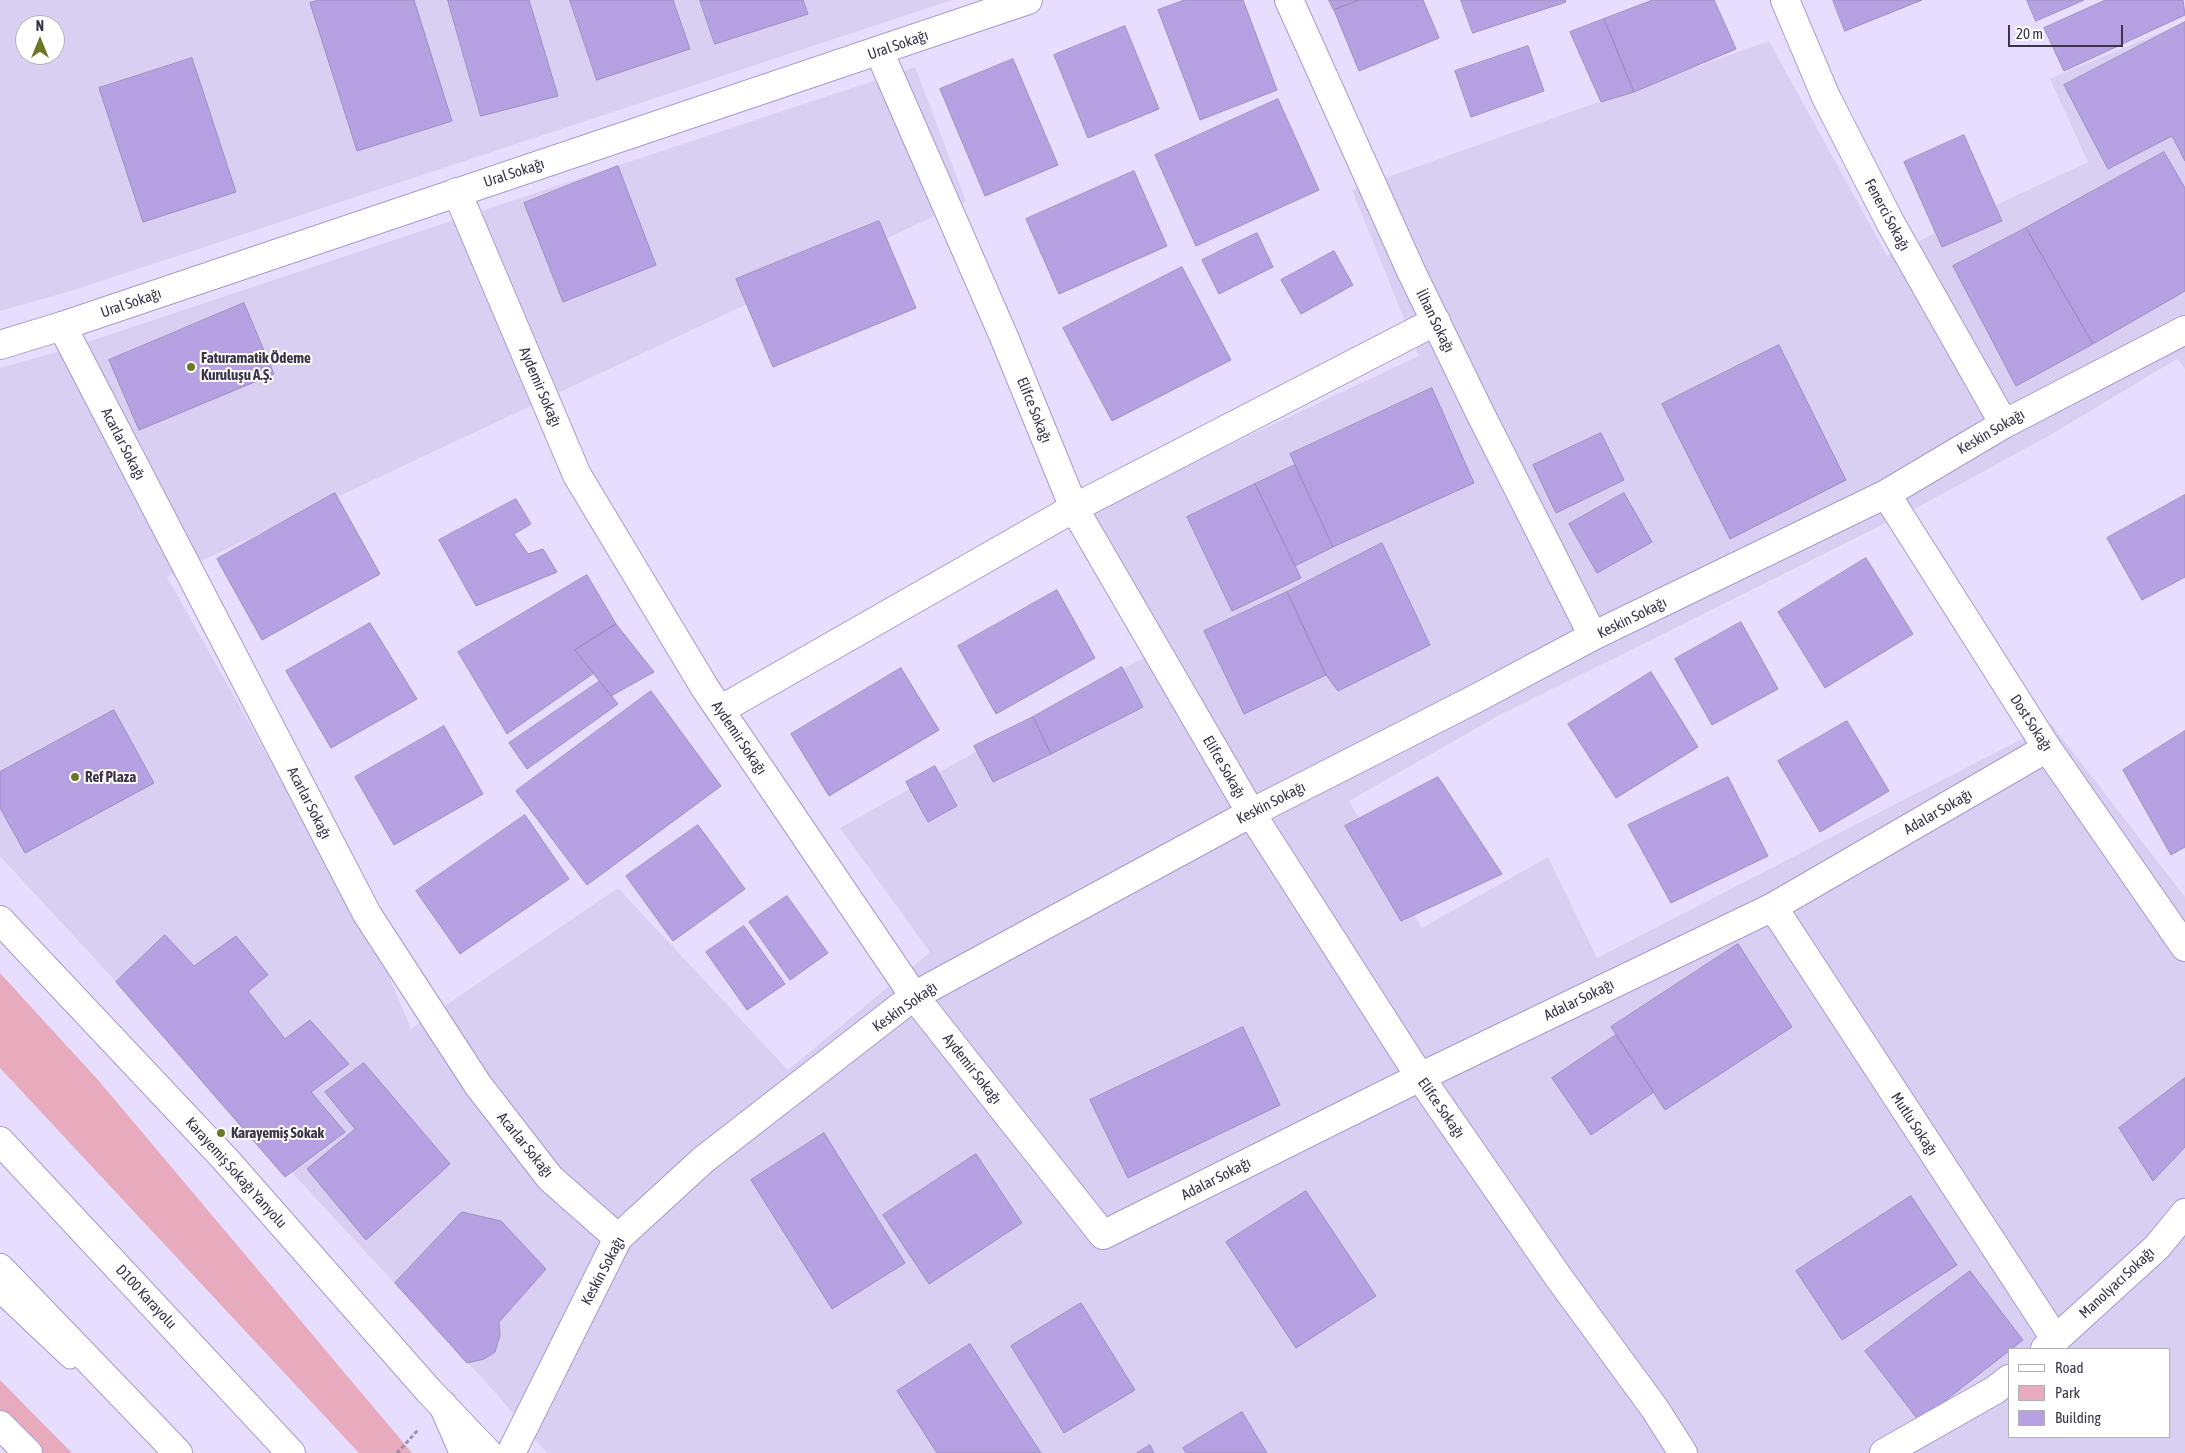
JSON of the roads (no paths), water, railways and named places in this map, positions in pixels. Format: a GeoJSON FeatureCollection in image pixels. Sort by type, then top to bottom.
{"type":"FeatureCollection","features":[{"type":"Feature","properties":{"kind":"main road","name":"Ural Sokağı"},"geometry":{"type":"LineString","coordinates":[[0,344],[62,326],[1028,0]]}},
{"type":"Feature","properties":{"kind":"main road","name":"İlhan Sokağı"},"geometry":{"type":"LineString","coordinates":[[1289,0],[1410,271],[1593,636]]}},
{"type":"Feature","properties":{"kind":"main road","name":"Fenerci Sokağı"},"geometry":{"type":"LineString","coordinates":[[1785,0],[1826,97],[1891,224],[2004,424]]}},
{"type":"Feature","properties":{"kind":"main road","name":"Elifce Sokağı"},"geometry":{"type":"LineString","coordinates":[[879,51],[1004,337],[1074,508],[1251,812],[1420,1077],[1559,1278],[1655,1409],[1683,1453]]}},
{"type":"Feature","properties":{"kind":"main road","name":"Aydemir Sokağı"},"geometry":{"type":"LineString","coordinates":[[457,192],[577,475],[720,710],[914,996],[1103,1235]]}},
{"type":"Feature","properties":{"kind":"main road"},"geometry":{"type":"LineString","coordinates":[[720,710],[1074,508],[1436,321]]}},
{"type":"Feature","properties":{"kind":"main road","name":"Acarlar Sokağı"},"geometry":{"type":"LineString","coordinates":[[62,326],[367,914],[484,1092],[550,1178],[618,1238]]}},
{"type":"Feature","properties":{"kind":"main road","name":"Keskin Sokağı"},"geometry":{"type":"LineString","coordinates":[[511,1453],[618,1238],[702,1160],[914,996],[1251,812],[1477,698],[1593,636],[1886,494],[2004,424],[2185,330]]}},
{"type":"Feature","properties":{"kind":"main road","name":"Dost Sokağı"},"geometry":{"type":"LineString","coordinates":[[1886,494],[2047,748],[2185,947]]}},
{"type":"Feature","properties":{"kind":"main road","name":"Adalar Sokağı"},"geometry":{"type":"LineString","coordinates":[[1103,1235],[1420,1077],[1772,907],[2047,748]]}},
{"type":"Feature","properties":{"kind":"main road","name":"Mutlu Sokağı"},"geometry":{"type":"LineString","coordinates":[[1772,907],[2050,1345]]}},
{"type":"Feature","properties":{"kind":"main road","name":"Karayemiş Sokağı Yanyolu"},"geometry":{"type":"LineString","coordinates":[[0,920],[225,1159],[443,1405],[488,1453]]}},
{"type":"Feature","properties":{"kind":"main road","name":"D100 Karayolu"},"geometry":{"type":"LineString","coordinates":[[0,1141],[291,1453]]}},
{"type":"Feature","properties":{"kind":"main road","name":"Manolyacı Sokağı"},"geometry":{"type":"LineString","coordinates":[[2050,1345],[2157,1247],[2185,1213]]}},
{"type":"Feature","properties":{"kind":"main road"},"geometry":{"type":"LineString","coordinates":[[0,1268],[178,1453]]}},
{"type":"Feature","properties":{"kind":"main road"},"geometry":{"type":"LineString","coordinates":[[1884,1453],[1995,1390],[2008,1380]]}},
{"type":"Feature","properties":{"kind":"main road"},"geometry":{"type":"LineString","coordinates":[[443,1405],[464,1453]]}},
{"type":"Feature","properties":{"kind":"main road"},"geometry":{"type":"LineString","coordinates":[[0,1425],[28,1453]]}},
{"type":"Feature","properties":{"kind":"lane"},"geometry":{"type":"LineString","coordinates":[[0,1293],[170,1453]]}},
{"type":"Feature","properties":{"kind":"place","name":"Faturamatik Ödeme Kuruluşu A.Ş."},"geometry":{"type":"Point","coordinates":[191,367]}},
{"type":"Feature","properties":{"kind":"place","name":"Ref Plaza"},"geometry":{"type":"Point","coordinates":[75,777]}},
{"type":"Feature","properties":{"kind":"place","name":"Karayemiş Sokak"},"geometry":{"type":"Point","coordinates":[221,1133]}}]}
